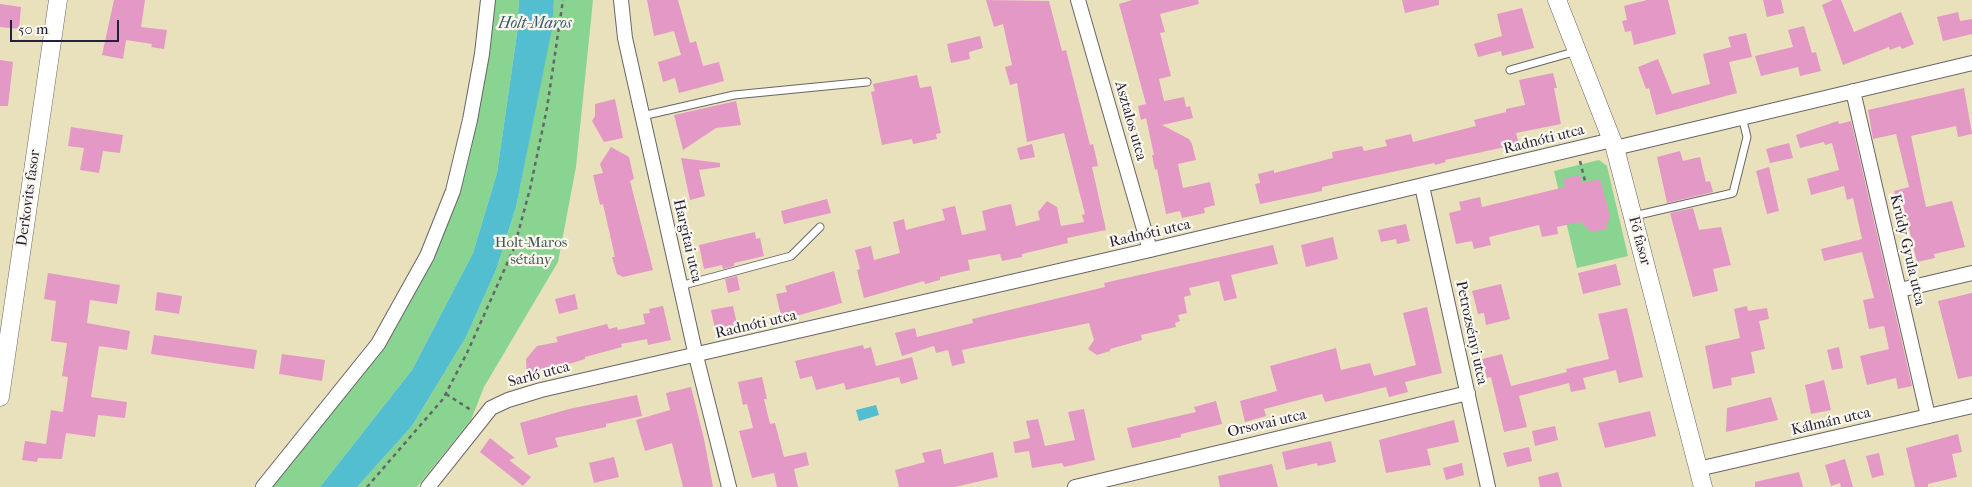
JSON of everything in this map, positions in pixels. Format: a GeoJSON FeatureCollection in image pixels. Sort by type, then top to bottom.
{"type":"FeatureCollection","features":[{"type":"Feature","properties":{"kind":"street","name":"Derkovits fasor"},"geometry":{"type":"LineString","coordinates":[[0,397],[58,0]]}},
{"type":"Feature","properties":{"kind":"street"},"geometry":{"type":"LineString","coordinates":[[263,487],[378,344],[427,256],[453,191],[479,73],[488,0]]}},
{"type":"Feature","properties":{"kind":"street","name":"Hargitai utca"},"geometry":{"type":"LineString","coordinates":[[621,0],[625,38],[642,116],[696,356],[729,487]]}},
{"type":"Feature","properties":{"kind":"street","name":"Asztalos utca"},"geometry":{"type":"LineString","coordinates":[[1078,0],[1150,250]]}},
{"type":"Feature","properties":{"kind":"street","name":"Fő fasor"},"geometry":{"type":"LineString","coordinates":[[1557,0],[1613,144],[1703,487]]}},
{"type":"Feature","properties":{"kind":"street","name":"Radnóti utca"},"geometry":{"type":"LineString","coordinates":[[696,356],[1577,150],[1742,117],[1972,63]]}},
{"type":"Feature","properties":{"kind":"street","name":"Krúdy Gyula utca"},"geometry":{"type":"LineString","coordinates":[[1853,91],[1928,416]]}},
{"type":"Feature","properties":{"kind":"street","name":"Petrozsényi utca"},"geometry":{"type":"LineString","coordinates":[[1422,186],[1488,487]]}},
{"type":"Feature","properties":{"kind":"street"},"geometry":{"type":"LineString","coordinates":[[1900,290],[1972,273]]}},
{"type":"Feature","properties":{"kind":"street","name":"Sarló utca"},"geometry":{"type":"LineString","coordinates":[[428,487],[491,408],[508,400],[540,390],[696,356]]}},
{"type":"Feature","properties":{"kind":"street","name":"Orsovai utca"},"geometry":{"type":"LineString","coordinates":[[1075,487],[1468,393]]}},
{"type":"Feature","properties":{"kind":"street","name":"Kálmán utca"},"geometry":{"type":"LineString","coordinates":[[1698,469],[1972,406]]}},
{"type":"Feature","properties":{"kind":"lane"},"geometry":{"type":"LineString","coordinates":[[1510,70],[1577,51]]}},
{"type":"Feature","properties":{"kind":"lane"},"geometry":{"type":"LineString","coordinates":[[642,116],[734,95],[867,82]]}},
{"type":"Feature","properties":{"kind":"lane"},"geometry":{"type":"LineString","coordinates":[[1632,217],[1733,193],[1747,136],[1742,117]]}},
{"type":"Feature","properties":{"kind":"lane"},"geometry":{"type":"LineString","coordinates":[[680,286],[791,256],[820,227]]}},
{"type":"Feature","properties":{"kind":"path"},"geometry":{"type":"LineString","coordinates":[[367,487],[405,445],[446,394],[467,353],[514,248],[530,189],[547,108],[562,0]]}},
{"type":"Feature","properties":{"kind":"path"},"geometry":{"type":"LineString","coordinates":[[1577,150],[1585,182]]}},
{"type":"Feature","properties":{"kind":"path"},"geometry":{"type":"LineString","coordinates":[[446,394],[459,402]]}},
{"type":"Feature","properties":{"kind":"green space","name":"Holt-Maros sétány"},"geometry":{"type":"Polygon","coordinates":[[[488,0],[519,0],[517,34],[497,173],[473,253],[412,370],[320,487],[263,487],[365,360],[453,191],[488,0]]]}},
{"type":"Feature","properties":{"kind":"green space","name":"Holt-Maros sétány"},"geometry":{"type":"Polygon","coordinates":[[[554,0],[593,0],[576,167],[558,262],[484,387],[471,420],[417,487],[357,487],[412,426],[466,337],[496,270],[516,207],[551,29],[554,0]]]}},
{"type":"Feature","properties":{"kind":"green space"},"geometry":{"type":"Polygon","coordinates":[[[1599,160],[1607,166],[1628,256],[1577,268],[1554,171],[1599,160]]]}},
{"type":"Feature","properties":{"kind":"water","name":"Holt-Maros"},"geometry":{"type":"Polygon","coordinates":[[[519,0],[554,0],[552,29],[516,207],[496,270],[466,337],[412,426],[357,487],[320,487],[412,370],[473,253],[497,173],[517,34],[519,0]]]}},
{"type":"Feature","properties":{"kind":"water"},"geometry":{"type":"Polygon","coordinates":[[[876,405],[879,415],[859,421],[856,410],[876,405]]]}},
{"type":"Feature","properties":{"kind":"building"},"geometry":{"type":"Polygon","coordinates":[[[114,0],[145,0],[141,27],[167,30],[164,49],[151,47],[152,44],[126,40],[123,59],[102,55],[114,0]]]}},
{"type":"Feature","properties":{"kind":"building"},"geometry":{"type":"Polygon","coordinates":[[[647,0],[678,0],[690,43],[696,41],[703,66],[719,62],[724,81],[679,93],[675,78],[663,82],[658,62],[681,55],[674,31],[654,36],[647,0]]]}},
{"type":"Feature","properties":{"kind":"building"},"geometry":{"type":"Polygon","coordinates":[[[986,0],[1049,1],[1062,51],[1066,50],[1090,145],[1093,144],[1098,166],[1092,167],[1106,230],[1067,238],[1068,243],[1022,254],[1022,257],[1002,261],[1000,254],[968,260],[970,270],[940,277],[940,280],[925,284],[924,281],[864,298],[857,270],[860,269],[855,250],[871,246],[874,260],[900,253],[893,222],[904,219],[906,230],[945,220],[942,209],[955,206],[962,235],[986,230],[982,211],[1011,204],[1016,226],[1040,220],[1038,212],[1047,201],[1057,207],[1061,226],[1084,222],[1082,215],[1085,214],[1064,133],[1027,142],[1017,83],[1010,85],[1005,67],[1012,65],[1003,24],[994,27],[986,0]]]}},
{"type":"Feature","properties":{"kind":"building"},"geometry":{"type":"Polygon","coordinates":[[[1132,0],[1198,0],[1199,4],[1160,14],[1165,32],[1160,33],[1171,76],[1159,79],[1164,101],[1184,97],[1186,107],[1190,106],[1193,118],[1162,125],[1189,139],[1192,144],[1196,160],[1178,164],[1183,188],[1210,182],[1215,205],[1204,208],[1205,213],[1182,218],[1180,211],[1166,214],[1157,169],[1155,170],[1152,155],[1154,155],[1146,118],[1141,120],[1138,106],[1146,104],[1119,4],[1132,0]]]}},
{"type":"Feature","properties":{"kind":"building"},"geometry":{"type":"Polygon","coordinates":[[[1402,0],[1439,0],[1439,5],[1405,13],[1402,0]]]}},
{"type":"Feature","properties":{"kind":"building"},"geometry":{"type":"Polygon","coordinates":[[[1647,0],[1668,0],[1676,34],[1634,45],[1631,31],[1625,32],[1622,21],[1627,20],[1624,6],[1647,0]]]}},
{"type":"Feature","properties":{"kind":"building"},"geometry":{"type":"Polygon","coordinates":[[[1763,0],[1781,0],[1784,13],[1767,17],[1763,0]]]}},
{"type":"Feature","properties":{"kind":"building"},"geometry":{"type":"Polygon","coordinates":[[[1833,0],[1841,0],[1854,32],[1901,12],[1914,44],[1902,49],[1900,46],[1890,50],[1889,47],[1843,65],[1822,5],[1833,0]]]}},
{"type":"Feature","properties":{"kind":"building"},"geometry":{"type":"Polygon","coordinates":[[[0,4],[21,7],[19,29],[0,27],[0,4]]]}},
{"type":"Feature","properties":{"kind":"building"},"geometry":{"type":"Polygon","coordinates":[[[1522,8],[1534,48],[1502,56],[1501,51],[1478,57],[1474,44],[1502,36],[1497,14],[1522,8]]]}},
{"type":"Feature","properties":{"kind":"building"},"geometry":{"type":"Polygon","coordinates":[[[1958,12],[1960,21],[1972,19],[1972,34],[1943,41],[1937,17],[1958,12]]]}},
{"type":"Feature","properties":{"kind":"building"},"geometry":{"type":"Polygon","coordinates":[[[1804,26],[1812,53],[1816,52],[1821,71],[1800,76],[1798,67],[1761,76],[1755,56],[1793,47],[1788,30],[1804,26]]]}},
{"type":"Feature","properties":{"kind":"building"},"geometry":{"type":"Polygon","coordinates":[[[1746,33],[1752,57],[1729,62],[1737,93],[1656,115],[1649,88],[1646,89],[1638,67],[1658,59],[1672,94],[1710,84],[1703,54],[1731,47],[1728,37],[1746,33]]]}},
{"type":"Feature","properties":{"kind":"building"},"geometry":{"type":"Polygon","coordinates":[[[980,36],[983,48],[969,52],[970,59],[951,63],[947,44],[980,36]]]}},
{"type":"Feature","properties":{"kind":"building"},"geometry":{"type":"Polygon","coordinates":[[[0,60],[13,62],[8,106],[0,106],[0,60]]]}},
{"type":"Feature","properties":{"kind":"building"},"geometry":{"type":"Polygon","coordinates":[[[1553,73],[1557,88],[1554,88],[1561,124],[1516,133],[1519,144],[1445,160],[1446,162],[1435,165],[1434,163],[1322,187],[1322,191],[1260,204],[1255,184],[1260,183],[1258,174],[1274,170],[1274,173],[1333,158],[1332,152],[1362,146],[1364,151],[1387,146],[1385,140],[1411,134],[1413,142],[1476,126],[1474,120],[1506,112],[1506,109],[1525,105],[1519,80],[1553,73]]]}},
{"type":"Feature","properties":{"kind":"building"},"geometry":{"type":"Polygon","coordinates":[[[917,75],[920,88],[931,86],[941,133],[936,134],[937,139],[913,144],[912,139],[882,145],[871,92],[875,91],[873,84],[917,75]]]}},
{"type":"Feature","properties":{"kind":"building"},"geometry":{"type":"Polygon","coordinates":[[[1964,88],[1972,134],[1958,137],[1956,126],[1911,136],[1926,207],[1952,201],[1965,247],[1934,254],[1935,258],[1917,262],[1903,204],[1898,205],[1894,191],[1909,187],[1896,134],[1873,139],[1868,110],[1964,88]]]}},
{"type":"Feature","properties":{"kind":"building"},"geometry":{"type":"Polygon","coordinates":[[[615,99],[623,138],[604,142],[592,121],[595,116],[595,104],[615,99]]]}},
{"type":"Feature","properties":{"kind":"building"},"geometry":{"type":"Polygon","coordinates":[[[736,101],[741,125],[716,128],[683,150],[674,115],[736,101]]]}},
{"type":"Feature","properties":{"kind":"building"},"geometry":{"type":"Polygon","coordinates":[[[1838,121],[1839,124],[1851,121],[1912,386],[1898,389],[1896,378],[1867,385],[1860,356],[1889,349],[1884,326],[1869,329],[1863,300],[1874,298],[1862,252],[1824,261],[1821,249],[1862,239],[1853,198],[1847,200],[1844,186],[1811,195],[1807,179],[1839,170],[1832,143],[1825,145],[1824,142],[1800,148],[1796,135],[1838,121]]]}},
{"type":"Feature","properties":{"kind":"building"},"geometry":{"type":"Polygon","coordinates":[[[71,127],[123,135],[120,153],[103,151],[99,173],[80,170],[84,148],[68,146],[71,127]]]}},
{"type":"Feature","properties":{"kind":"building"},"geometry":{"type":"Polygon","coordinates":[[[1789,143],[1793,158],[1770,163],[1766,149],[1789,143]]]}},
{"type":"Feature","properties":{"kind":"building"},"geometry":{"type":"Polygon","coordinates":[[[1032,144],[1035,157],[1020,160],[1017,148],[1032,144]]]}},
{"type":"Feature","properties":{"kind":"building"},"geometry":{"type":"Polygon","coordinates":[[[611,147],[629,157],[634,179],[630,181],[653,270],[623,277],[617,274],[612,257],[615,257],[603,204],[600,205],[593,175],[603,173],[600,164],[611,147]]]}},
{"type":"Feature","properties":{"kind":"building"},"geometry":{"type":"Polygon","coordinates":[[[1680,151],[1683,161],[1700,157],[1706,182],[1710,181],[1713,192],[1667,203],[1657,157],[1680,151]]]}},
{"type":"Feature","properties":{"kind":"building"},"geometry":{"type":"Polygon","coordinates":[[[681,158],[720,163],[720,167],[699,170],[705,196],[690,200],[681,158]]]}},
{"type":"Feature","properties":{"kind":"building"},"geometry":{"type":"Polygon","coordinates":[[[1769,167],[1779,211],[1767,214],[1756,171],[1769,167]]]}},
{"type":"Feature","properties":{"kind":"building"},"geometry":{"type":"Polygon","coordinates":[[[1580,175],[1582,183],[1600,179],[1610,216],[1606,229],[1591,232],[1581,222],[1557,227],[1558,234],[1542,237],[1539,225],[1489,237],[1491,245],[1474,249],[1472,241],[1456,244],[1449,213],[1461,210],[1459,202],[1480,197],[1482,207],[1565,187],[1563,179],[1580,175]]]}},
{"type":"Feature","properties":{"kind":"building"},"geometry":{"type":"Polygon","coordinates":[[[827,199],[831,213],[784,224],[781,211],[827,199]]]}},
{"type":"Feature","properties":{"kind":"building"},"geometry":{"type":"Polygon","coordinates":[[[1693,208],[1699,230],[1721,227],[1731,265],[1713,269],[1718,291],[1693,297],[1670,213],[1693,208]]]}},
{"type":"Feature","properties":{"kind":"building"},"geometry":{"type":"Polygon","coordinates":[[[1406,224],[1410,241],[1397,244],[1396,239],[1381,242],[1378,230],[1406,224]]]}},
{"type":"Feature","properties":{"kind":"building"},"geometry":{"type":"Polygon","coordinates":[[[755,232],[756,239],[760,238],[764,256],[734,263],[734,266],[723,269],[722,265],[704,269],[699,245],[755,232]]]}},
{"type":"Feature","properties":{"kind":"building"},"geometry":{"type":"Polygon","coordinates":[[[1333,237],[1338,259],[1306,267],[1301,245],[1333,237]]]}},
{"type":"Feature","properties":{"kind":"building"},"geometry":{"type":"Polygon","coordinates":[[[1273,245],[1278,264],[1231,275],[1237,298],[1224,301],[1219,281],[1189,288],[1191,295],[1184,297],[1187,313],[1178,315],[1180,321],[1175,323],[1176,327],[1141,335],[1142,340],[1110,349],[1110,351],[1097,355],[1088,349],[1094,340],[1089,323],[962,350],[965,363],[952,366],[948,350],[936,353],[934,346],[902,356],[895,333],[915,328],[917,337],[973,323],[972,319],[1105,287],[1104,283],[1273,245]]]}},
{"type":"Feature","properties":{"kind":"building"},"geometry":{"type":"Polygon","coordinates":[[[1616,264],[1621,285],[1583,294],[1578,273],[1616,264]]]}},
{"type":"Feature","properties":{"kind":"building"},"geometry":{"type":"Polygon","coordinates":[[[834,271],[842,303],[782,320],[776,294],[787,292],[785,286],[834,271]]]}},
{"type":"Feature","properties":{"kind":"building"},"geometry":{"type":"Polygon","coordinates":[[[48,273],[120,285],[117,304],[90,300],[87,323],[130,331],[127,350],[99,346],[91,397],[127,402],[125,418],[98,415],[95,437],[66,433],[62,459],[38,458],[37,462],[22,460],[25,441],[46,444],[51,410],[63,412],[68,377],[62,376],[67,343],[51,341],[56,301],[44,299],[48,273]]]}},
{"type":"Feature","properties":{"kind":"building"},"geometry":{"type":"Polygon","coordinates":[[[737,276],[740,290],[728,293],[725,279],[737,276]]]}},
{"type":"Feature","properties":{"kind":"building"},"geometry":{"type":"Polygon","coordinates":[[[1501,284],[1510,319],[1486,325],[1484,313],[1478,314],[1472,291],[1501,284]]]}},
{"type":"Feature","properties":{"kind":"building"},"geometry":{"type":"Polygon","coordinates":[[[157,292],[182,296],[179,314],[155,310],[157,292]]]}},
{"type":"Feature","properties":{"kind":"building"},"geometry":{"type":"Polygon","coordinates":[[[1972,293],[1972,376],[1958,379],[1938,301],[1972,293]]]}},
{"type":"Feature","properties":{"kind":"building"},"geometry":{"type":"Polygon","coordinates":[[[575,294],[578,309],[559,314],[555,299],[575,294]]]}},
{"type":"Feature","properties":{"kind":"building"},"geometry":{"type":"Polygon","coordinates":[[[663,306],[671,340],[648,345],[647,339],[621,344],[622,347],[585,357],[585,359],[527,377],[526,359],[537,346],[558,342],[556,337],[607,324],[609,329],[617,327],[618,330],[645,324],[643,314],[650,313],[649,309],[663,306]]]}},
{"type":"Feature","properties":{"kind":"building"},"geometry":{"type":"Polygon","coordinates":[[[733,306],[737,324],[715,329],[711,310],[733,306]]]}},
{"type":"Feature","properties":{"kind":"building"},"geometry":{"type":"Polygon","coordinates":[[[1747,306],[1748,311],[1767,308],[1769,319],[1759,321],[1765,349],[1751,352],[1755,373],[1731,378],[1732,385],[1713,389],[1705,346],[1740,338],[1734,309],[1747,306]]]}},
{"type":"Feature","properties":{"kind":"building"},"geometry":{"type":"Polygon","coordinates":[[[1427,307],[1442,373],[1405,382],[1408,392],[1389,397],[1386,387],[1325,402],[1322,394],[1264,409],[1266,416],[1245,422],[1240,401],[1277,391],[1270,366],[1336,348],[1341,370],[1370,363],[1374,376],[1416,365],[1403,313],[1427,307]]]}},
{"type":"Feature","properties":{"kind":"building"},"geometry":{"type":"Polygon","coordinates":[[[1627,308],[1643,377],[1619,383],[1616,370],[1583,378],[1586,389],[1571,392],[1569,383],[1519,396],[1527,427],[1504,432],[1491,377],[1487,378],[1482,359],[1502,354],[1511,386],[1567,372],[1566,369],[1609,359],[1598,314],[1627,308]]]}},
{"type":"Feature","properties":{"kind":"building"},"geometry":{"type":"Polygon","coordinates":[[[154,335],[257,350],[254,369],[151,354],[154,335]]]}},
{"type":"Feature","properties":{"kind":"building"},"geometry":{"type":"Polygon","coordinates":[[[863,345],[864,349],[871,347],[876,366],[912,357],[918,379],[901,384],[899,377],[846,390],[844,383],[816,390],[812,376],[800,379],[795,361],[863,345]]]}},
{"type":"Feature","properties":{"kind":"building"},"geometry":{"type":"Polygon","coordinates":[[[1839,347],[1843,368],[1832,370],[1827,350],[1839,347]]]}},
{"type":"Feature","properties":{"kind":"building"},"geometry":{"type":"Polygon","coordinates":[[[282,354],[325,360],[322,381],[279,374],[282,354]]]}},
{"type":"Feature","properties":{"kind":"building"},"geometry":{"type":"Polygon","coordinates":[[[762,377],[767,399],[764,399],[770,424],[775,423],[784,457],[806,452],[809,465],[794,469],[798,487],[777,487],[774,473],[752,478],[739,431],[753,428],[747,404],[743,405],[738,382],[762,377]]]}},
{"type":"Feature","properties":{"kind":"building"},"geometry":{"type":"Polygon","coordinates":[[[1824,380],[1831,410],[1811,414],[1805,385],[1824,380]]]}},
{"type":"Feature","properties":{"kind":"building"},"geometry":{"type":"Polygon","coordinates":[[[691,387],[704,439],[713,487],[683,487],[672,443],[645,451],[636,420],[670,410],[666,393],[691,387]]]}},
{"type":"Feature","properties":{"kind":"building"},"geometry":{"type":"Polygon","coordinates":[[[637,395],[642,416],[606,424],[606,427],[555,438],[558,447],[528,455],[520,423],[569,409],[637,395]]]}},
{"type":"Feature","properties":{"kind":"building"},"geometry":{"type":"Polygon","coordinates":[[[1771,397],[1778,420],[1726,432],[1727,408],[1771,397]]]}},
{"type":"Feature","properties":{"kind":"building"},"geometry":{"type":"Polygon","coordinates":[[[1216,401],[1222,424],[1181,434],[1181,437],[1132,448],[1127,428],[1196,412],[1194,407],[1216,401]]]}},
{"type":"Feature","properties":{"kind":"building"},"geometry":{"type":"Polygon","coordinates":[[[1084,409],[1095,460],[1064,467],[1062,463],[1032,468],[1029,451],[1015,453],[1013,442],[1030,438],[1026,421],[1038,419],[1045,446],[1075,440],[1068,412],[1084,409]]]}},
{"type":"Feature","properties":{"kind":"building"},"geometry":{"type":"Polygon","coordinates":[[[1650,411],[1656,436],[1605,448],[1598,423],[1650,411]]]}},
{"type":"Feature","properties":{"kind":"building"},"geometry":{"type":"Polygon","coordinates":[[[1454,420],[1459,442],[1427,449],[1431,465],[1386,473],[1379,440],[1454,420]]]}},
{"type":"Feature","properties":{"kind":"building"},"geometry":{"type":"Polygon","coordinates":[[[1555,426],[1558,440],[1535,446],[1532,431],[1555,426]]]}},
{"type":"Feature","properties":{"kind":"building"},"geometry":{"type":"Polygon","coordinates":[[[1958,434],[1962,452],[1952,454],[1957,477],[1928,484],[1928,487],[1915,487],[1906,448],[1958,434]]]}},
{"type":"Feature","properties":{"kind":"building"},"geometry":{"type":"Polygon","coordinates":[[[490,438],[515,458],[509,460],[531,477],[523,486],[480,452],[490,438]]]}},
{"type":"Feature","properties":{"kind":"building"},"geometry":{"type":"Polygon","coordinates":[[[1331,441],[1336,462],[1318,466],[1317,463],[1286,470],[1282,452],[1331,441]]]}},
{"type":"Feature","properties":{"kind":"building"},"geometry":{"type":"Polygon","coordinates":[[[1529,447],[1532,461],[1507,467],[1503,453],[1529,447]]]}},
{"type":"Feature","properties":{"kind":"building"},"geometry":{"type":"Polygon","coordinates":[[[941,449],[944,464],[993,452],[998,477],[955,487],[899,487],[895,470],[925,462],[922,453],[941,449]]]}},
{"type":"Feature","properties":{"kind":"building"},"geometry":{"type":"Polygon","coordinates":[[[1879,453],[1884,475],[1872,478],[1866,456],[1879,453]]]}},
{"type":"Feature","properties":{"kind":"building"},"geometry":{"type":"Polygon","coordinates":[[[614,457],[619,477],[594,483],[589,463],[614,457]]]}},
{"type":"Feature","properties":{"kind":"building"},"geometry":{"type":"Polygon","coordinates":[[[1845,459],[1853,487],[1841,487],[1840,483],[1831,486],[1825,465],[1845,459]]]}},
{"type":"Feature","properties":{"kind":"building"},"geometry":{"type":"Polygon","coordinates":[[[1462,463],[1464,475],[1446,480],[1443,468],[1462,463]]]}},
{"type":"Feature","properties":{"kind":"building"},"geometry":{"type":"Polygon","coordinates":[[[1272,464],[1278,487],[1220,487],[1218,476],[1272,464]]]}},
{"type":"Feature","properties":{"kind":"building"},"geometry":{"type":"Polygon","coordinates":[[[1558,472],[1562,487],[1540,487],[1538,477],[1558,472]]]}},
{"type":"Feature","properties":{"kind":"building"},"geometry":{"type":"Polygon","coordinates":[[[1799,472],[1803,487],[1755,487],[1755,482],[1799,472]]]}}]}
